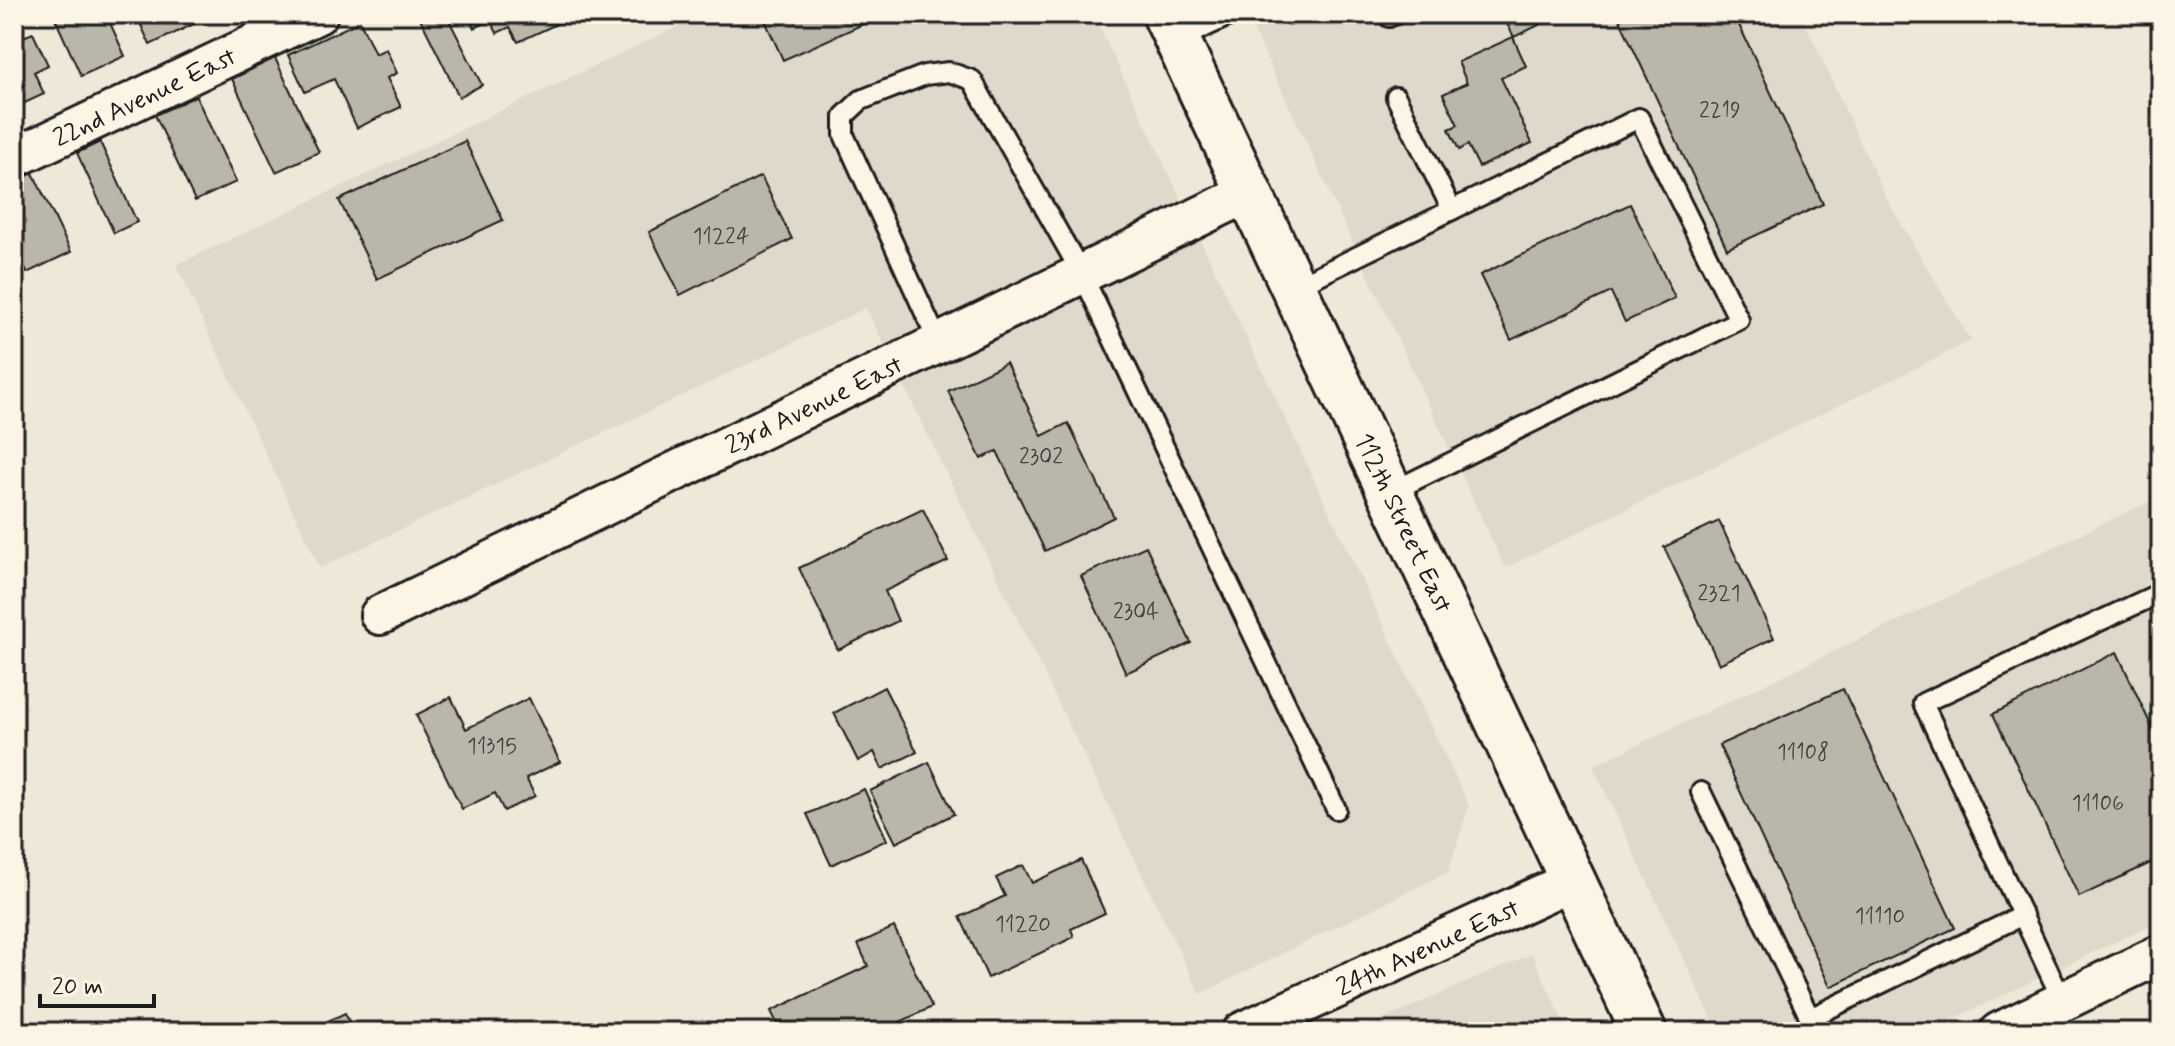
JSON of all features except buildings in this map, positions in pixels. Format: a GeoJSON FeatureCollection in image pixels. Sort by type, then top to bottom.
{"type":"FeatureCollection","features":[{"type":"Feature","properties":{"kind":"main road","name":"112th Street East"},"geometry":{"type":"LineString","coordinates":[[1171,27],[1644,1032]]}},
{"type":"Feature","properties":{"kind":"street","name":"22nd Avenue East"},"geometry":{"type":"LineString","coordinates":[[14,158],[318,14]]}},
{"type":"Feature","properties":{"kind":"street","name":"23rd Avenue East"},"geometry":{"type":"LineString","coordinates":[[380,615],[1248,193]]}},
{"type":"Feature","properties":{"kind":"street","name":"24th Avenue East"},"geometry":{"type":"LineString","coordinates":[[1242,1032],[1571,881]]}},
{"type":"Feature","properties":{"kind":"street"},"geometry":{"type":"LineString","coordinates":[[1999,1032],[2161,954]]}},
{"type":"Feature","properties":{"kind":"lane"},"geometry":{"type":"LineString","coordinates":[[1171,27],[1233,14]]}},
{"type":"Feature","properties":{"kind":"lane"},"geometry":{"type":"LineString","coordinates":[[1388,14],[1389,17],[1396,14]]}},
{"type":"Feature","properties":{"kind":"lane"},"geometry":{"type":"LineString","coordinates":[[939,344],[844,135],[844,116],[861,100],[925,75],[949,72],[972,80],[1082,274],[1336,809]]}},
{"type":"Feature","properties":{"kind":"lane"},"geometry":{"type":"LineString","coordinates":[[1396,97],[1452,210]]}},
{"type":"Feature","properties":{"kind":"lane"},"geometry":{"type":"LineString","coordinates":[[1293,288],[1639,118],[1739,320],[1389,493]]}},
{"type":"Feature","properties":{"kind":"lane"},"geometry":{"type":"LineString","coordinates":[[2063,1002],[1923,703],[2158,594],[2161,601]]}},
{"type":"Feature","properties":{"kind":"lane"},"geometry":{"type":"LineString","coordinates":[[1701,792],[1810,1018],[2023,915]]}},
{"type":"Feature","properties":{"kind":"shaded area"},"geometry":{"type":"Polygon","coordinates":[[[704,14],[1093,14],[1469,806],[1448,872],[1200,994],[866,308],[320,568],[176,265],[704,14]]]}},
{"type":"Feature","properties":{"kind":"shaded area"},"geometry":{"type":"Polygon","coordinates":[[[1246,14],[1801,14],[1887,200],[1971,341],[1505,568],[1246,14]]]}},
{"type":"Feature","properties":{"kind":"shaded area"},"geometry":{"type":"Polygon","coordinates":[[[2161,496],[2161,920],[1926,1032],[1718,1032],[1593,766],[2161,496]]]}},
{"type":"Feature","properties":{"kind":"shaded area"},"geometry":{"type":"Polygon","coordinates":[[[1532,954],[1568,1032],[1353,1032],[1532,954]]]}}]}
